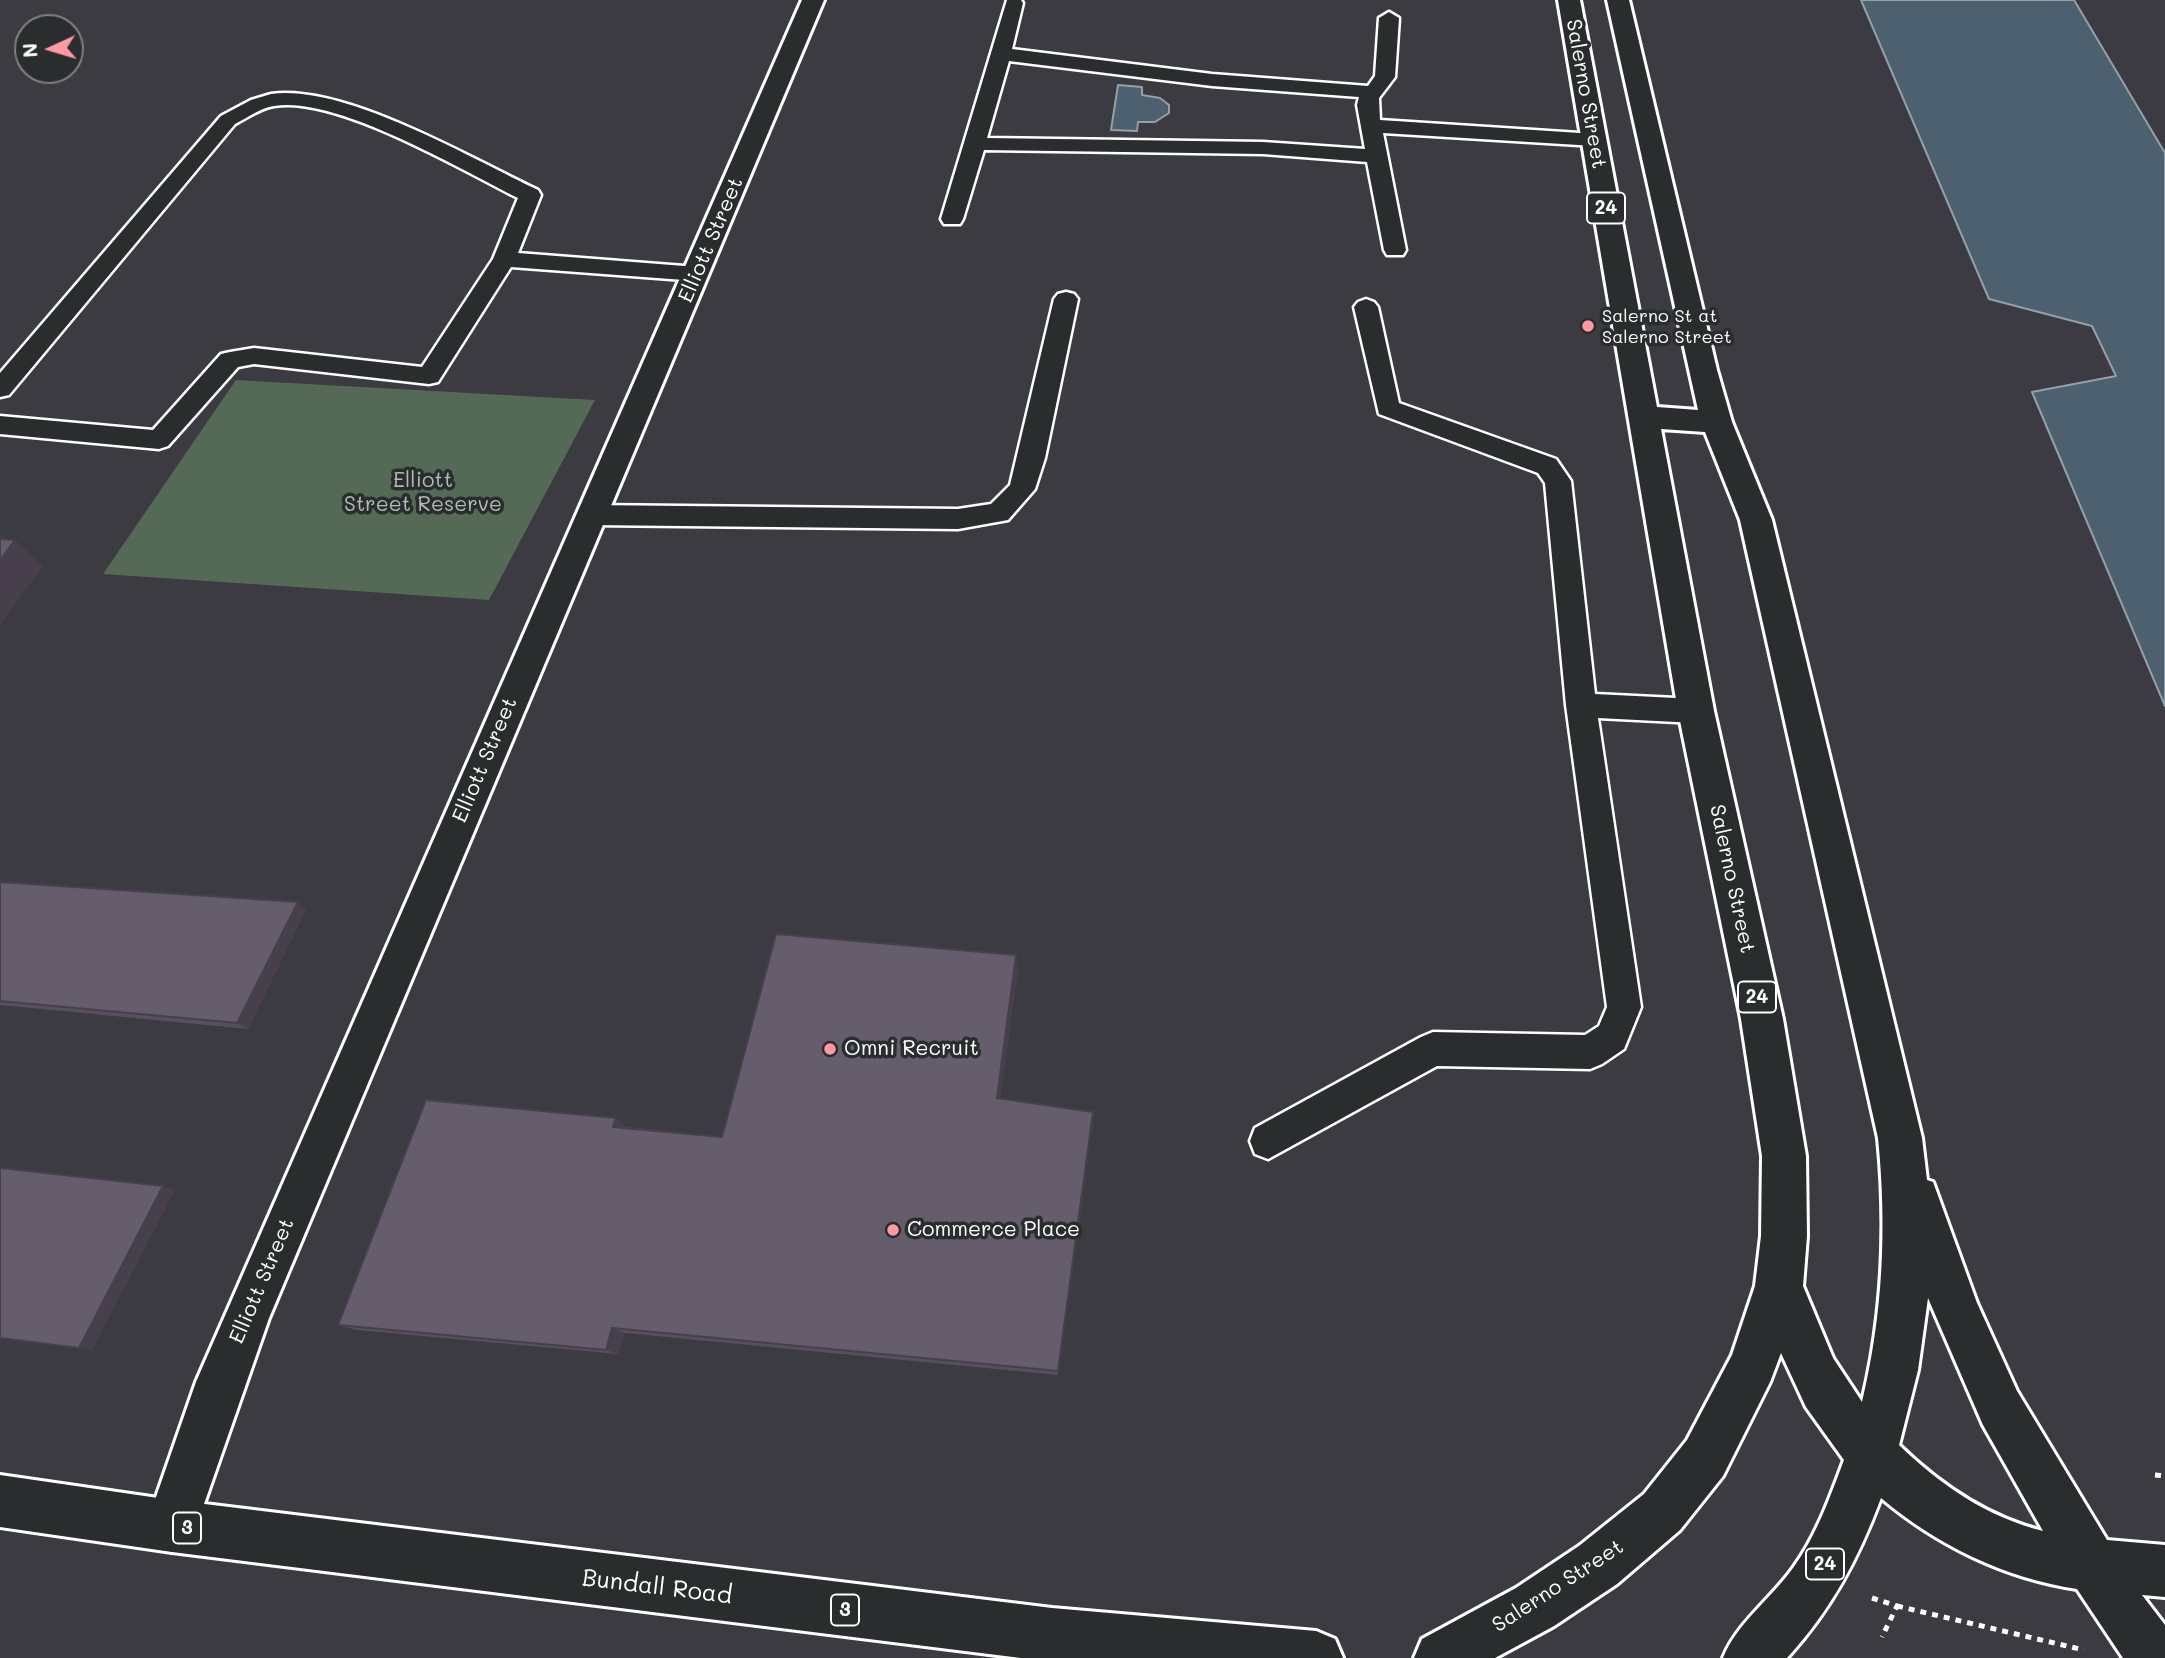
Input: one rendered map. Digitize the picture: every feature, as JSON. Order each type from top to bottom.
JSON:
[{"type":"main road","name":"Elliott Street","points":[[172,1526],[220,1382],[247,1314],[813,0]]},
{"type":"main road","name":"Salerno Street","points":[[1441,1658],[1545,1600],[1598,1565],[1662,1512],[1705,1458],[1730,1411],[1753,1365],[1779,1286],[1786,1189],[1779,1119],[1762,1019],[1696,711],[1569,0]]},
{"type":"main road","name":"24","points":[[1618,0],[1702,370],[1717,422],[1756,520],[1902,1153],[1907,1225],[1902,1329],[1873,1454],[1820,1575],[1750,1658]]},
{"type":"main road","points":[[1642,417],[1717,422]]},
{"type":"main road","points":[[1902,1153],[1956,1311],[1985,1376],[2022,1449],[2092,1565],[2131,1626],[2157,1658]]},
{"type":"main road","points":[[1779,1286],[1803,1346],[1831,1402],[1873,1454],[1911,1490],[1966,1527],[1997,1543],[2034,1555],[2092,1565],[2165,1571]]},
{"type":"main road","name":"Bundall Road","points":[[0,1502],[172,1526],[1052,1635],[1316,1658]]},
{"type":"lane","points":[[952,219],[1014,4]]},
{"type":"lane","points":[[1389,18],[1385,77],[1370,110],[1375,156],[1387,201],[1395,250]]},
{"type":"lane","points":[[1001,54],[1201,79],[1370,110],[1594,133]]},
{"type":"lane","points":[[0,389],[228,120],[277,99],[344,108],[530,195],[504,259],[429,376],[254,356],[230,360],[159,440],[0,425]]},
{"type":"lane","points":[[975,144],[1280,149],[1375,156]]},
{"type":"lane","points":[[504,259],[697,274]]},
{"type":"lane","points":[[591,515],[958,519],[999,513],[1022,489],[1029,468],[1066,299]]},
{"type":"lane","points":[[1268,1140],[1433,1049],[1590,1052],[1612,1037],[1624,1007],[1581,705],[1558,481],[1547,466],[1388,408],[1366,307]]},
{"type":"lane","points":[[1581,705],[1696,711]]},
{"type":"path","points":[[2155,1475],[2165,1476]]},
{"type":"path","points":[[1872,1598],[2092,1652]]},
{"type":"path","points":[[1882,1637],[1897,1606]]},
{"type":"green space","name":"Elliott Street Reserve","points":[[236,380],[595,400],[489,600],[103,574]]},
{"type":"water","points":[[1861,0],[2074,0],[2165,153],[2165,706],[2032,392],[2116,376],[2092,326],[1989,299]]},
{"type":"water","points":[[1118,85],[1142,87],[1142,95],[1160,98],[1169,105],[1169,113],[1155,122],[1138,122],[1137,131],[1111,130]]},
{"type":"building","points":[[0,539],[15,540],[0,560]]},
{"type":"building","points":[[0,882],[298,902],[237,1023],[0,1001]]},
{"type":"building","name":"Commerce Place","points":[[776,934],[1016,955],[997,1098],[1093,1112],[1058,1371],[612,1328],[606,1350],[338,1325],[426,1100],[616,1118],[613,1127],[722,1137]]},
{"type":"building","points":[[0,1168],[163,1186],[79,1348],[0,1338]]},
{"type":"place","name":"Salerno St at Salerno Street","points":[[1588,326]]},
{"type":"place","name":"Omni Recruit","points":[[830,1049]]},
{"type":"place","name":"Commerce Place","points":[[893,1230]]}]
